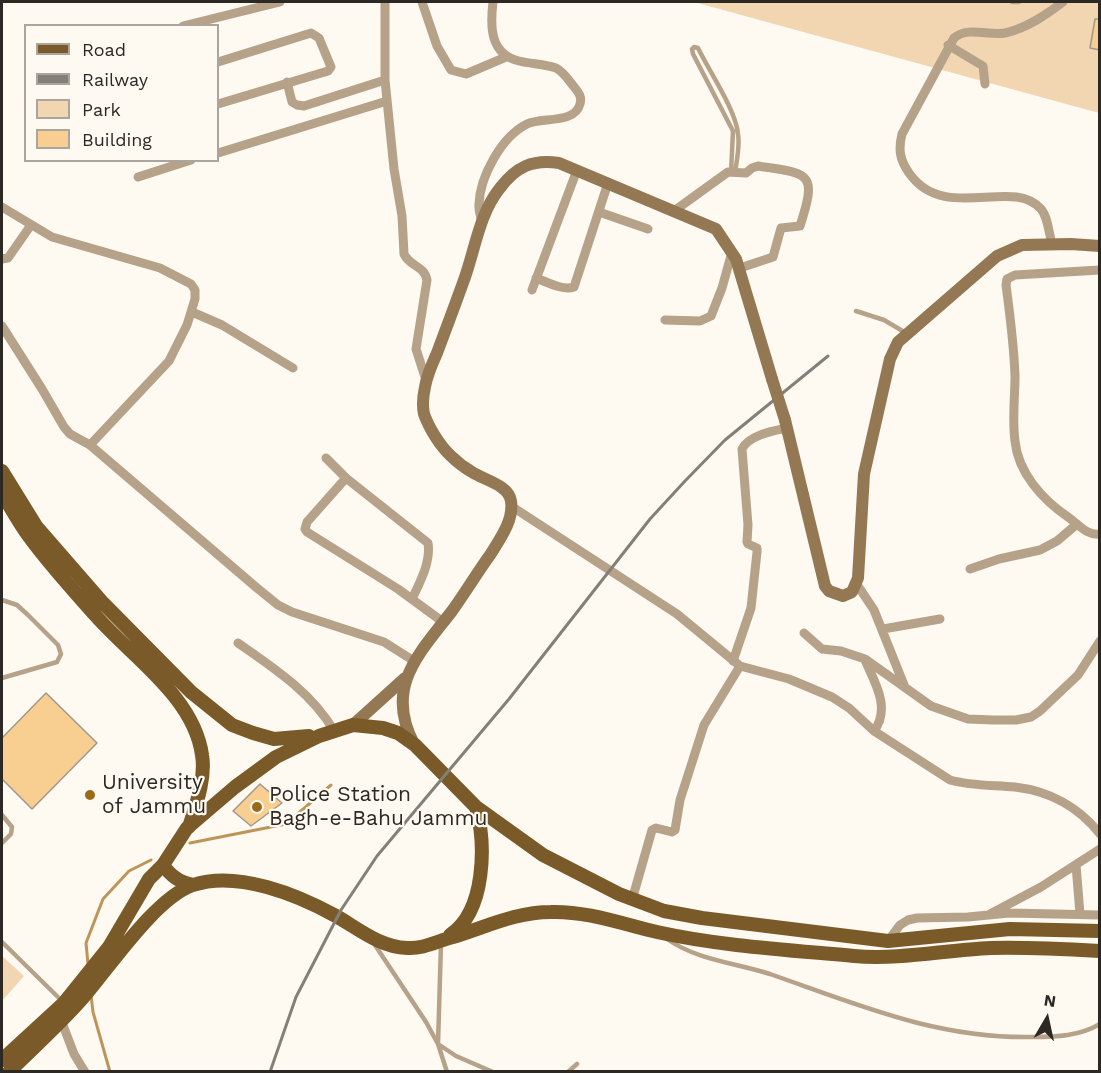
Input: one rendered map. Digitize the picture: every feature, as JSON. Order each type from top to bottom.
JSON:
[{"type":"main road","points":[[353,725],[405,678],[414,661],[497,544],[511,506],[508,493],[472,472],[450,455],[437,438],[422,405],[426,380],[467,273],[482,223],[498,190],[508,178],[522,168],[534,162],[559,163],[716,230],[740,268],[786,424],[825,586],[829,591],[843,596],[852,592],[856,583],[864,474],[890,359],[898,342],[997,256],[1022,245],[1100,246]]},
{"type":"main road","points":[[2,471],[36,526],[103,603],[191,692],[232,725],[253,734],[274,739],[319,736]]},
{"type":"main road","points":[[2,493],[31,538],[53,565],[98,618],[172,693],[188,715],[197,734],[203,757],[200,791],[189,827]]},
{"type":"main road","points":[[405,678],[403,707],[406,728],[414,744]]},
{"type":"main road","points":[[114,951],[149,879],[189,827],[235,787],[276,757],[319,736],[353,725],[383,728],[398,733],[414,744],[476,807],[543,855],[632,900],[664,911],[702,918],[888,941],[1010,929],[1100,931]]},
{"type":"main road","points":[[441,941],[464,923],[476,895],[482,851],[482,827],[476,807]]},
{"type":"main road","points":[[162,865],[168,873],[181,882],[193,885]]},
{"type":"main road","points":[[2,1060],[71,1000],[114,951],[158,908],[179,891],[193,885],[217,880],[230,880],[265,887],[315,906],[382,943],[405,948],[421,947],[507,918],[536,912],[589,915],[658,932],[738,944],[876,958],[992,948],[1100,951]]},
{"type":"main road","points":[[9,1071],[61,1020],[71,1000]]},
{"type":"street","points":[[191,24],[280,2]]},
{"type":"street","points":[[385,2],[385,80],[394,169],[402,216],[404,254],[407,260],[427,275],[416,349],[426,380]]},
{"type":"street","points":[[422,2],[437,46],[451,70],[465,74],[506,57]]},
{"type":"street","points":[[482,223],[478,206],[484,178],[497,152],[526,124],[569,116],[580,107],[581,101],[580,94],[562,72],[555,68],[506,57],[492,36],[493,2]]},
{"type":"street","points":[[1052,244],[1044,215],[1036,205],[1016,197],[967,198],[939,195],[921,187],[903,164],[899,154],[902,134],[948,45],[954,38],[964,32],[999,34],[1027,26],[1063,2]]},
{"type":"street","points":[[219,62],[304,35],[315,34],[330,64],[330,69],[219,104]]},
{"type":"street","points":[[948,45],[983,66],[985,84]]},
{"type":"street","points":[[287,82],[292,102],[304,106],[385,80]]},
{"type":"street","points":[[219,153],[387,101]]},
{"type":"street","points":[[138,177],[185,162]]},
{"type":"street","points":[[674,211],[733,172],[746,173],[758,166],[799,172],[806,177],[810,187],[800,226],[781,228],[773,257],[740,268]]},
{"type":"street","points":[[532,290],[577,170]]},
{"type":"street","points":[[536,278],[564,288],[574,287],[608,183]]},
{"type":"street","points":[[2,207],[59,240],[145,262],[174,274],[194,287],[196,295],[192,312],[181,340],[169,361],[90,445]]},
{"type":"street","points":[[599,212],[648,229]]},
{"type":"street","points":[[2,259],[8,258],[31,225]]},
{"type":"street","points":[[665,320],[700,321],[711,316],[732,252]]},
{"type":"street","points":[[1100,270],[1015,275],[1007,279],[1006,285],[1015,375],[1017,452],[1025,472],[1052,506],[1093,534],[1100,534]]},
{"type":"street","points":[[192,312],[222,325],[293,368]]},
{"type":"street","points":[[2,326],[70,434],[90,445],[278,605],[292,612],[384,642],[414,661]]},
{"type":"street","points":[[632,900],[652,830],[656,828],[672,832],[675,830],[680,800],[704,725],[736,664],[751,608],[757,552],[756,548],[747,542],[748,525],[742,449],[747,442],[786,424]]},
{"type":"street","points":[[326,458],[346,478],[428,543],[426,565],[412,599]]},
{"type":"street","points":[[346,478],[307,522],[305,529],[443,622]]},
{"type":"street","points":[[511,506],[677,614],[736,664],[789,679],[832,697],[849,708],[874,731],[950,780],[960,783],[1017,787],[1041,792],[1054,797],[1088,820],[1100,834]]},
{"type":"street","points":[[970,569],[999,559],[1040,550],[1057,541],[1077,524]]},
{"type":"street","points":[[856,583],[870,601],[904,685]]},
{"type":"street","points":[[883,629],[940,619]]},
{"type":"street","points":[[804,633],[822,650],[841,651],[865,659],[931,706],[957,717],[993,720],[1023,719],[1040,711],[1078,675],[1100,641]]},
{"type":"street","points":[[238,643],[273,667],[316,704],[334,731]]},
{"type":"street","points":[[865,659],[882,704],[881,720],[874,731]]},
{"type":"street","points":[[987,915],[1100,849]]},
{"type":"street","points":[[1076,865],[1080,914]]},
{"type":"street","points":[[888,941],[900,925],[908,920],[1009,913],[1100,915]]},
{"type":"street","points":[[61,1020],[74,1054],[85,1071]]},
{"type":"lane","points":[[1012,2],[1019,2]]},
{"type":"lane","points":[[694,47],[698,48],[735,119],[738,138],[733,172],[733,131],[693,54],[694,47]]},
{"type":"lane","points":[[856,311],[884,320],[906,333]]},
{"type":"lane","points":[[2,600],[17,605],[58,645],[61,654],[59,660],[45,666],[2,678]]},
{"type":"lane","points":[[2,815],[11,824],[12,831],[2,843]]},
{"type":"lane","points":[[658,932],[674,944],[695,953],[768,974],[880,1014],[945,1030],[1003,1038],[1043,1037],[1085,1031],[1100,1024]]},
{"type":"lane","points":[[369,936],[426,1022],[438,1044],[447,1071]]},
{"type":"lane","points":[[438,1044],[441,941]]},
{"type":"lane","points":[[2,942],[71,1000]]},
{"type":"lane","points":[[438,1044],[456,1056],[493,1071]]},
{"type":"lane","points":[[568,1071],[577,1064]]},
{"type":"green space","points":[[694,2],[1099,2],[1099,113]]},
{"type":"green space","points":[[2,956],[24,976],[2,1001]]},
{"type":"building","points":[[1095,19],[1100,19],[1100,50],[1090,48]]},
{"type":"building","points":[[46,693],[97,743],[32,809],[2,779],[2,738]]},
{"type":"building","name":"Police Station Bagh-e-Bahu Jammu","points":[[260,784],[282,803],[251,826],[233,811]]},
{"type":"waterway","points":[[190,843],[286,824],[331,785]]},
{"type":"waterway","points":[[88,964],[86,943],[103,899],[129,871],[151,860]]},
{"type":"waterway","points":[[91,995],[93,1012],[110,1072]]},
{"type":"railway","points":[[270,1072],[296,997],[341,910],[377,856],[509,699],[650,519],[725,440],[828,356]]},
{"type":"place","name":"University of Jammu","points":[[90,795]]},
{"type":"place","name":"Police Station Bagh-e-Bahu Jammu","points":[[257,807]]}]
